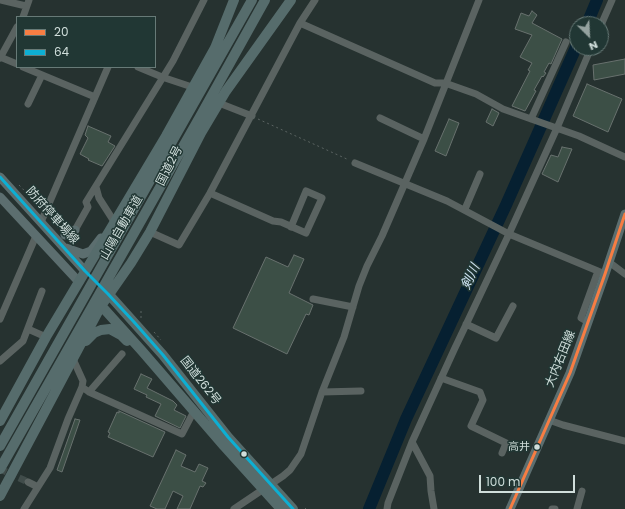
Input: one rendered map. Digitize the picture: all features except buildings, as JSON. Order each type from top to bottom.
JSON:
[{"type":"highway","name":"国道2号","points":[[0,421],[46,336],[166,136],[215,48],[234,0]]},
{"type":"highway","name":"山陽自動車道","points":[[0,446],[252,0]]},
{"type":"highway","name":"山陽自動車道","points":[[0,469],[265,0]]},
{"type":"highway","name":"国道2号","points":[[0,496],[108,294],[131,263],[150,232],[201,133],[226,91],[290,0]]},
{"type":"highway","name":"国道262号","points":[[85,271],[121,307],[163,355],[267,487],[281,509]]},
{"type":"highway","name":"国道262号","points":[[79,282],[142,350],[194,411],[267,487],[292,509]]},
{"type":"highway","points":[[23,379],[55,339],[79,317],[101,307],[121,307]]},
{"type":"highway","points":[[75,356],[89,337],[102,330],[110,330],[121,335],[133,346],[142,350]]},
{"type":"main road","name":"防府停車場線","points":[[0,177],[41,222],[62,241],[85,271]]},
{"type":"main road","name":"防府停車場線","points":[[0,196],[79,282]]},
{"type":"main road","name":"大内右田線","points":[[510,509],[570,373],[588,322],[602,272],[609,262],[623,230],[625,214]]},
{"type":"main road","points":[[75,230],[62,241],[83,254],[91,251],[102,236],[112,227]]},
{"type":"street","points":[[1,0],[27,3],[24,16]]},
{"type":"street","points":[[75,230],[88,207],[86,202],[173,61],[204,0]]},
{"type":"street","points":[[150,232],[179,245],[210,193],[252,116],[300,23],[315,0]]},
{"type":"street","points":[[234,509],[290,470],[301,454],[322,392],[344,337],[359,286],[424,139],[479,0]]},
{"type":"street","points":[[605,16],[612,0]]},
{"type":"street","points":[[300,23],[435,83],[445,83],[476,94],[503,109],[556,128],[625,157]]},
{"type":"street","points":[[16,29],[0,58],[16,64]]},
{"type":"street","points":[[533,119],[566,42]]},
{"type":"street","points":[[387,509],[412,442],[509,234],[588,56]]},
{"type":"street","points":[[26,68],[95,97]]},
{"type":"street","points":[[41,222],[108,68]]},
{"type":"street","points":[[140,68],[189,86]]},
{"type":"street","points":[[28,104],[42,75]]},
{"type":"street","points":[[224,104],[252,116]]},
{"type":"street","points":[[380,118],[424,139]]},
{"type":"street","points":[[355,163],[447,200],[509,234],[602,272]]},
{"type":"street","points":[[465,209],[480,174]]},
{"type":"street","points":[[96,187],[99,198],[112,227]]},
{"type":"street","points":[[210,193],[273,221],[291,226],[306,233],[322,198],[306,191],[291,226]]},
{"type":"street","points":[[0,319],[36,236]]},
{"type":"street","points":[[609,262],[625,274]]},
{"type":"street","points":[[0,361],[23,341],[42,291]]},
{"type":"street","points":[[313,299],[353,308]]},
{"type":"street","points":[[466,324],[496,338],[513,306]]},
{"type":"street","points":[[28,329],[46,336]]},
{"type":"street","points":[[89,392],[122,354]]},
{"type":"street","points":[[24,509],[50,468],[68,419],[82,387],[83,381],[75,356]]},
{"type":"street","points":[[441,378],[480,392],[483,400],[471,426],[506,443],[502,453]]},
{"type":"street","points":[[82,387],[89,392],[182,434],[194,411]]},
{"type":"street","points":[[322,392],[361,391]]},
{"type":"street","points":[[549,420],[563,426],[625,441]]},
{"type":"street","points":[[412,442],[430,476],[434,509]]},
{"type":"street","points":[[28,482],[38,487]]},
{"type":"street","points":[[576,509],[582,491]]},
{"type":"path","points":[[252,116],[355,163]]},
{"type":"path","points":[[15,181],[45,212],[62,241]]},
{"type":"waterway","name":"剣川","points":[[590,16],[597,0]]},
{"type":"waterway","name":"剣川","points":[[369,509],[406,419],[506,205],[572,56]]},
{"type":"tunnel","points":[[0,469],[28,482]]},
{"type":"transit line","name":"64","points":[[0,177],[85,271],[134,322],[163,355],[228,437],[293,509]]},
{"type":"transit line","name":"20","points":[[510,509],[570,373],[625,214]]},
{"type":"place","name":"高井","points":[[537,447]]}]
